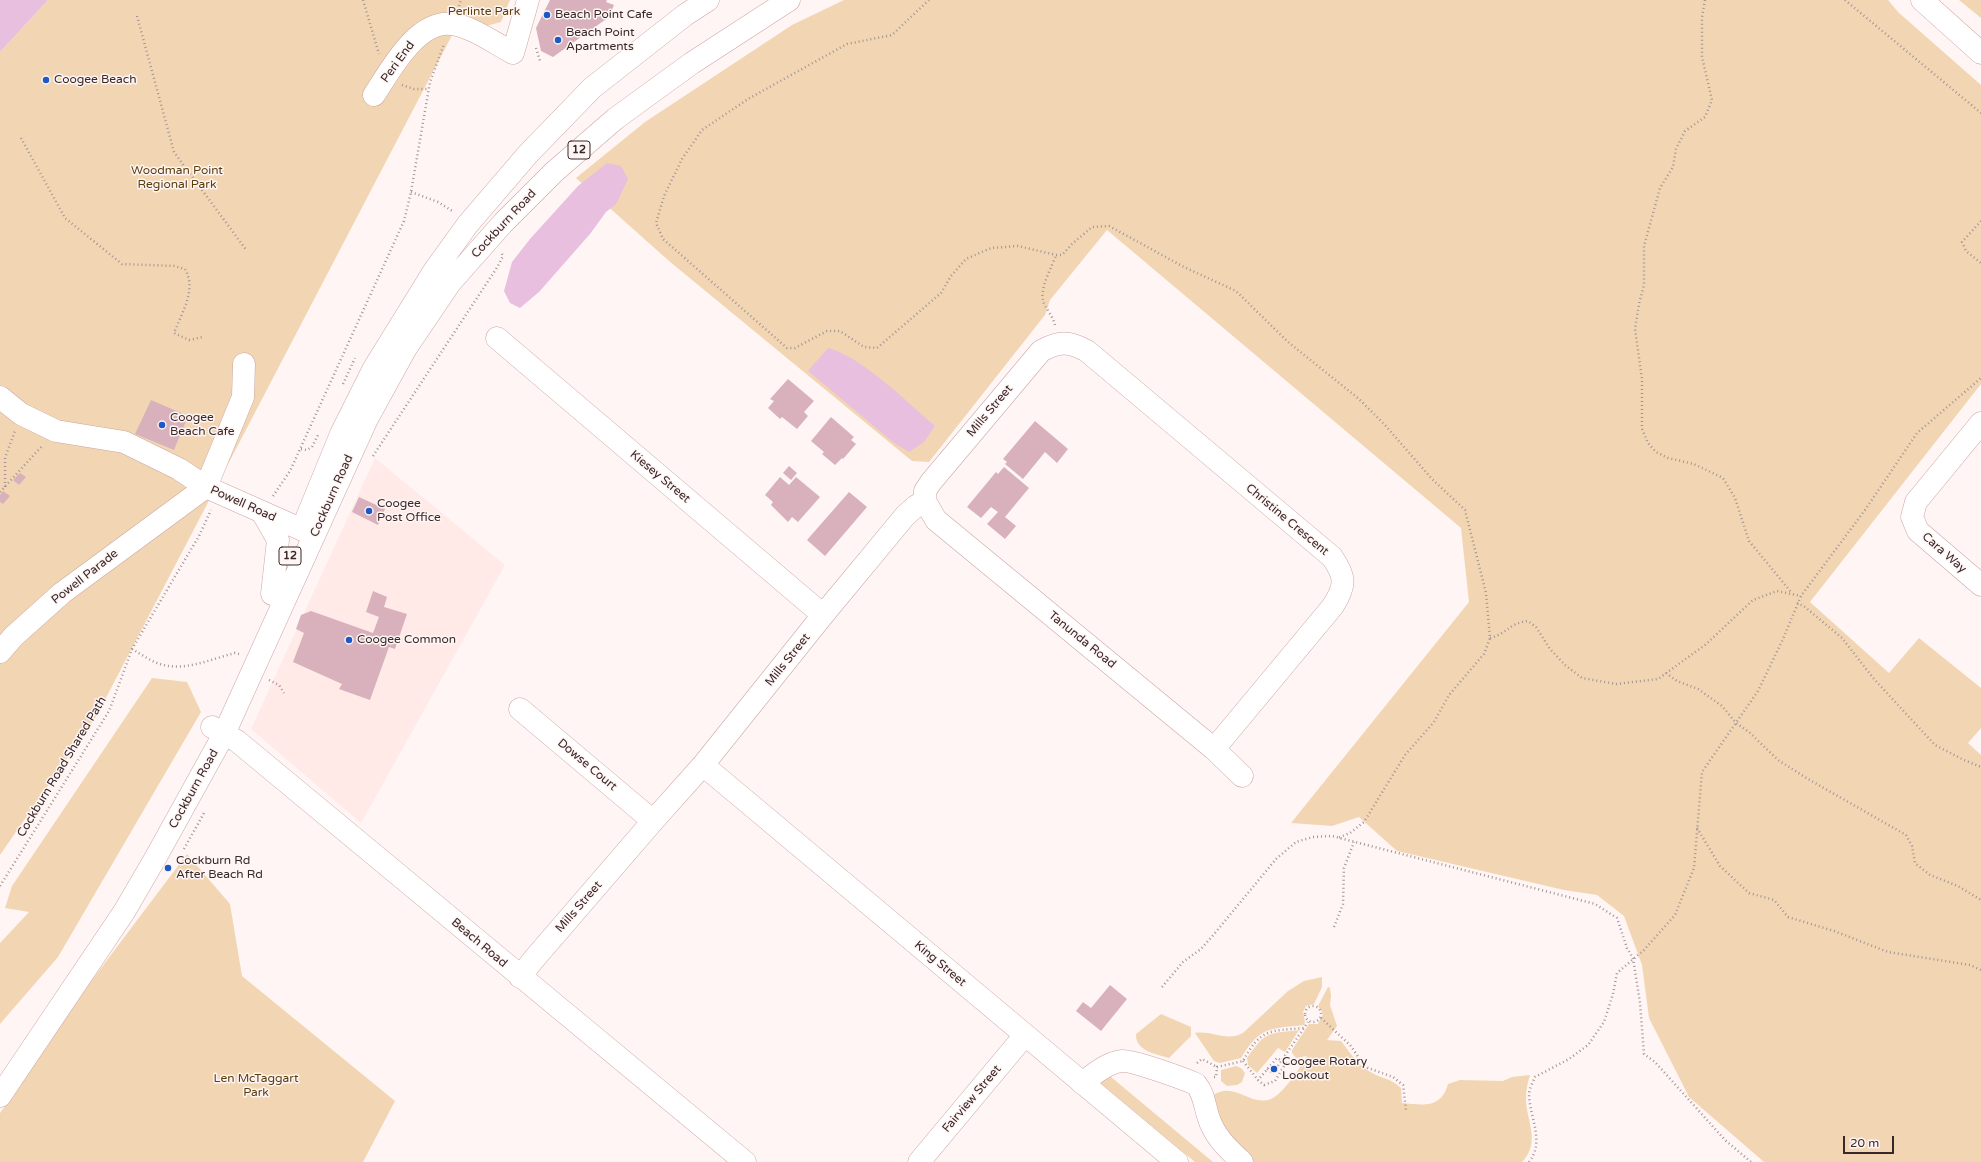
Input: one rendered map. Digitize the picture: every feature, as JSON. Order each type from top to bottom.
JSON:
[{"type":"street","points":[[451,24],[472,31],[513,53],[528,0]]},
{"type":"street","name":"Cockburn Road","points":[[0,1079],[72,974],[127,888],[218,730],[272,594],[308,533],[341,434],[374,368],[434,271],[468,224],[528,154],[592,88],[685,15],[708,0]]},
{"type":"street","name":"Cockburn Road","points":[[0,1096],[124,912],[218,730],[308,533],[367,419],[406,348],[450,283],[478,251],[554,172],[615,119],[692,63],[789,0]]},
{"type":"street","points":[[1922,0],[1981,53]]},
{"type":"street","name":"Peri End","points":[[374,95],[401,55],[418,34],[440,26],[451,24]]},
{"type":"street","name":"Kiesey Street","points":[[497,338],[823,615]]},
{"type":"street","name":"Mills Street","points":[[520,978],[534,959],[703,765],[823,615],[905,516],[916,506],[925,501],[926,491],[931,482],[1041,350],[1055,344]]},
{"type":"street","name":"Christine Crescent","points":[[1055,344],[1075,344],[1087,351],[1332,557],[1340,568],[1344,582],[1340,594],[1333,606],[1214,749]]},
{"type":"street","points":[[0,397],[21,414],[56,431],[124,442],[179,469],[206,487],[243,398],[244,364]]},
{"type":"street","name":"Cara Way","points":[[1981,423],[1916,502],[1912,517],[1918,531],[1981,585]]},
{"type":"street","name":"Powell Road","points":[[176,509],[206,487],[308,533]]},
{"type":"street","name":"Tanunda Road","points":[[925,501],[936,520],[1214,749],[1242,776]]},
{"type":"street","name":"Powell Parade","points":[[0,652],[14,636],[62,593],[176,509]]},
{"type":"street","points":[[262,512],[278,540],[272,594]]},
{"type":"street","name":"Dowse Court","points":[[520,709],[653,821]]},
{"type":"street","name":"Beach Road","points":[[218,730],[237,741],[520,978],[745,1162]]},
{"type":"street","name":"King Street","points":[[703,765],[1177,1162]]},
{"type":"street","name":"Fairview Street","points":[[919,1162],[1025,1035]]},
{"type":"street","points":[[1083,1084],[1093,1074],[1122,1061],[1138,1064],[1196,1084],[1202,1092],[1208,1117],[1220,1142],[1242,1162]]},
{"type":"path","points":[[363,0],[380,58]]},
{"type":"path","points":[[929,0],[892,35],[846,44],[748,99],[702,130],[682,159],[664,196],[656,223],[663,239],[787,348],[795,348],[827,331],[840,331],[864,347],[877,348],[941,293],[951,276],[966,259],[991,248],[1018,246],[1056,255],[1062,255],[1072,244],[1092,227],[1109,226],[1184,267],[1236,291],[1288,342],[1359,399],[1384,424],[1432,479],[1465,510],[1486,593],[1490,638],[1484,654],[1449,695],[1434,722],[1405,755],[1364,822],[1350,833],[1338,838]]},
{"type":"path","points":[[1705,0],[1702,17],[1702,57],[1712,100],[1705,117],[1685,131],[1676,148],[1672,167],[1660,188],[1644,246],[1644,285],[1635,329],[1642,379],[1642,429],[1648,443],[1656,452],[1668,458],[1694,464],[1723,478],[1735,498],[1749,541],[1790,592]]},
{"type":"path","points":[[1845,0],[1981,113]]},
{"type":"path","points":[[137,16],[174,152],[247,251]]},
{"type":"path","points":[[262,512],[290,471],[301,449],[404,221],[411,192],[429,89],[451,24]]},
{"type":"path","points":[[400,84],[414,89],[429,89]]},
{"type":"path","points":[[20,138],[65,218],[122,264],[174,266],[186,269],[191,279],[189,295],[174,333],[189,340],[203,337]]},
{"type":"path","points":[[411,192],[438,202],[457,215]]},
{"type":"path","points":[[1981,221],[1962,242],[1966,251],[1981,263]]},
{"type":"path","points":[[370,462],[498,266],[503,256],[498,247]]},
{"type":"path","points":[[1055,344],[1054,320],[1043,300],[1046,277],[1056,255]]},
{"type":"path","points":[[342,385],[355,358]]},
{"type":"path","points":[[1529,1162],[1534,1156],[1537,1144],[1529,1094],[1535,1077],[1569,1059],[1588,1045],[1604,1022],[1613,994],[1617,973],[1644,950],[1675,915],[1694,868],[1702,772],[1758,691],[1783,639],[1801,596],[1865,510],[1917,433],[1981,378]]},
{"type":"path","points":[[5,487],[5,458],[21,414]]},
{"type":"path","points":[[0,492],[56,431]]},
{"type":"path","points":[[301,449],[307,450],[312,447],[319,433]]},
{"type":"path","name":"Cockburn Road Shared Path","points":[[0,886],[109,711],[132,649],[199,536],[212,508]]},
{"type":"path","points":[[1490,638],[1500,636],[1509,626],[1518,622],[1528,621],[1536,627],[1550,649],[1564,665],[1582,678],[1616,684],[1658,679],[1705,645],[1753,600],[1777,591],[1790,592],[1801,596]]},
{"type":"path","points":[[1797,603],[1805,607],[1842,638],[1874,679],[1935,745],[1981,767]]},
{"type":"path","points":[[132,649],[158,663],[172,667],[185,666],[235,653]]},
{"type":"path","points":[[1666,673],[1676,681],[1698,689],[1722,706],[1736,723],[1749,732],[1778,760],[1808,779],[1906,835],[1912,846],[1915,863],[1930,875],[1958,886],[1981,900]]},
{"type":"path","points":[[267,679],[279,685],[284,693]]},
{"type":"path","points":[[1697,828],[1720,866],[1749,893],[1774,900],[1788,917],[1834,931],[1888,952],[1970,965],[1981,970]]},
{"type":"path","points":[[1162,987],[1183,962],[1202,949],[1276,859],[1296,842],[1313,837],[1332,836],[1595,904],[1617,918],[1627,948],[1633,958],[1640,1003],[1644,1054],[1655,1062],[1725,1140],[1751,1162]]},
{"type":"path","points":[[1334,927],[1343,904],[1344,868],[1354,842]]},
{"type":"path","points":[[1308,1022],[1304,1014],[1305,1011],[1309,1006],[1318,1008],[1321,1018],[1350,1046],[1368,1068],[1393,1077],[1403,1086],[1406,1110]]},
{"type":"path","points":[[1308,1022],[1316,1022],[1321,1018]]},
{"type":"path","points":[[1267,1070],[1273,1073],[1308,1022]]},
{"type":"path","points":[[1216,1072],[1217,1067],[1243,1061],[1251,1046],[1262,1035],[1272,1031],[1304,1028]]},
{"type":"path","points":[[1243,1061],[1258,1080],[1264,1084],[1275,1081],[1286,1063],[1277,1058],[1258,1080]]},
{"type":"shaded area","points":[[0,0],[48,0],[0,52]]},
{"type":"shaded area","points":[[607,163],[621,166],[628,179],[616,204],[606,212],[590,234],[539,292],[520,308],[510,303],[504,291],[512,262],[530,239],[578,186]]},
{"type":"shaded area","points":[[828,348],[855,360],[869,370],[884,381],[935,426],[924,442],[909,452],[894,443],[808,371]]},
{"type":"shaded area","name":"Coogee Common","points":[[375,458],[505,565],[361,823],[251,729]]},
{"type":"green space","name":"Woodman Point Regional Park","points":[[48,0],[510,0],[501,22],[486,26],[461,18],[97,715],[0,855],[0,52]]},
{"type":"green space","points":[[844,0],[1888,0],[1898,12],[1981,85],[1981,384],[1810,602],[1889,673],[1919,638],[1981,688],[1981,728],[1968,743],[1981,755],[1981,1162],[1764,1162],[1689,1097],[1649,1018],[1642,965],[1624,916],[1597,895],[1564,890],[1397,851],[1359,817],[1332,826],[1291,823],[1469,602],[1461,528],[1107,230],[1050,300],[1045,315],[929,462],[912,461],[669,261],[576,178],[645,122],[792,25]]},
{"type":"green space","points":[[1959,0],[1981,0],[1981,18]]},
{"type":"green space","points":[[152,678],[187,682],[201,712],[58,957],[0,1024],[0,943],[29,912],[5,908],[12,886]]},
{"type":"green space","name":"Len McTaggart Park","points":[[187,854],[230,904],[242,976],[395,1101],[363,1162],[0,1162],[0,1113],[89,984]]},
{"type":"green space","points":[[1322,977],[1322,987],[1314,1004],[1306,1006],[1303,1012],[1305,1022],[1304,1025],[1282,1027],[1267,1031],[1254,1040],[1241,1058],[1220,1063],[1214,1061],[1195,1033],[1231,1036],[1243,1033],[1288,991],[1304,981]]},
{"type":"green space","points":[[1328,987],[1330,988],[1331,996],[1330,1005],[1337,1026],[1327,1040],[1341,1041],[1364,1068],[1391,1081],[1401,1088],[1402,1103],[1430,1104],[1436,1102],[1445,1092],[1448,1084],[1460,1080],[1503,1081],[1512,1077],[1530,1075],[1527,1088],[1526,1105],[1532,1138],[1528,1154],[1522,1162],[1251,1162],[1223,1135],[1212,1096],[1220,1092],[1227,1091],[1263,1101],[1271,1099],[1281,1092],[1296,1074],[1307,1056],[1296,1058],[1292,1053],[1292,1050],[1309,1024],[1318,1024],[1323,1014],[1318,1006]]},
{"type":"green space","points":[[1161,1014],[1191,1027],[1191,1036],[1169,1058],[1147,1051],[1139,1044],[1137,1040],[1136,1034]]},
{"type":"green space","points":[[1299,1030],[1285,1052],[1278,1048],[1257,1073],[1248,1065],[1247,1058],[1263,1038],[1273,1033]]},
{"type":"green space","points":[[1236,1066],[1241,1068],[1245,1073],[1242,1082],[1237,1085],[1227,1086],[1221,1081],[1221,1070]]},
{"type":"green space","points":[[1105,1072],[1213,1162],[1195,1162],[1098,1081]]},
{"type":"building","name":"Beach Point Apartments","points":[[550,0],[607,0],[606,2],[614,5],[609,17],[553,57],[541,51],[536,28]]},
{"type":"building","points":[[788,379],[814,401],[804,412],[808,416],[797,429],[782,417],[780,419],[768,408],[774,401],[770,399]]},
{"type":"building","name":"Coogee Beach Cafe","points":[[151,400],[188,416],[174,450],[135,434]]},
{"type":"building","points":[[831,417],[854,437],[851,440],[856,444],[843,459],[842,458],[835,465],[822,454],[824,452],[811,441]]},
{"type":"building","points":[[1035,421],[1068,449],[1057,463],[1045,452],[1023,479],[1005,464],[1007,462],[1003,459]]},
{"type":"building","points":[[789,466],[797,473],[791,480],[783,473]]},
{"type":"building","points":[[1004,467],[1029,488],[1005,517],[1016,526],[1005,539],[987,524],[998,512],[991,507],[981,518],[967,507],[996,472],[998,474]]},
{"type":"building","points":[[20,473],[26,477],[19,485],[13,480]]},
{"type":"building","points":[[780,477],[789,485],[796,477],[820,497],[798,522],[792,517],[788,522],[771,505],[773,502],[765,495]]},
{"type":"building","points":[[3,491],[10,496],[3,504],[0,502],[0,495]]},
{"type":"building","points":[[849,492],[867,507],[825,556],[807,540]]},
{"type":"building","name":"Coogee Post Office","points":[[359,497],[385,509],[378,525],[352,512]]},
{"type":"building","name":"Coogee Common","points":[[373,591],[387,597],[384,607],[407,614],[395,649],[389,647],[370,700],[339,689],[342,684],[293,662],[304,633],[296,629],[301,615],[311,611],[373,633],[379,617],[366,612]]},
{"type":"building","points":[[1110,985],[1127,999],[1101,1031],[1076,1011],[1083,1002],[1091,1008]]},
{"type":"place","name":"Beach Point Cafe","points":[[547,15]]},
{"type":"place","name":"Beach Point Apartments","points":[[558,40]]},
{"type":"place","name":"Coogee Beach","points":[[46,80]]},
{"type":"place","name":"Coogee Beach Cafe","points":[[162,425]]},
{"type":"place","name":"Coogee Post Office","points":[[369,511]]},
{"type":"place","name":"Coogee Common","points":[[349,640]]},
{"type":"place","name":"Cockburn Rd After Beach Rd","points":[[168,868]]},
{"type":"place","name":"Coogee Rotary Lookout","points":[[1274,1069]]},
{"type":"park label","name":"Perlinte Park","points":[[484,12]]}]
